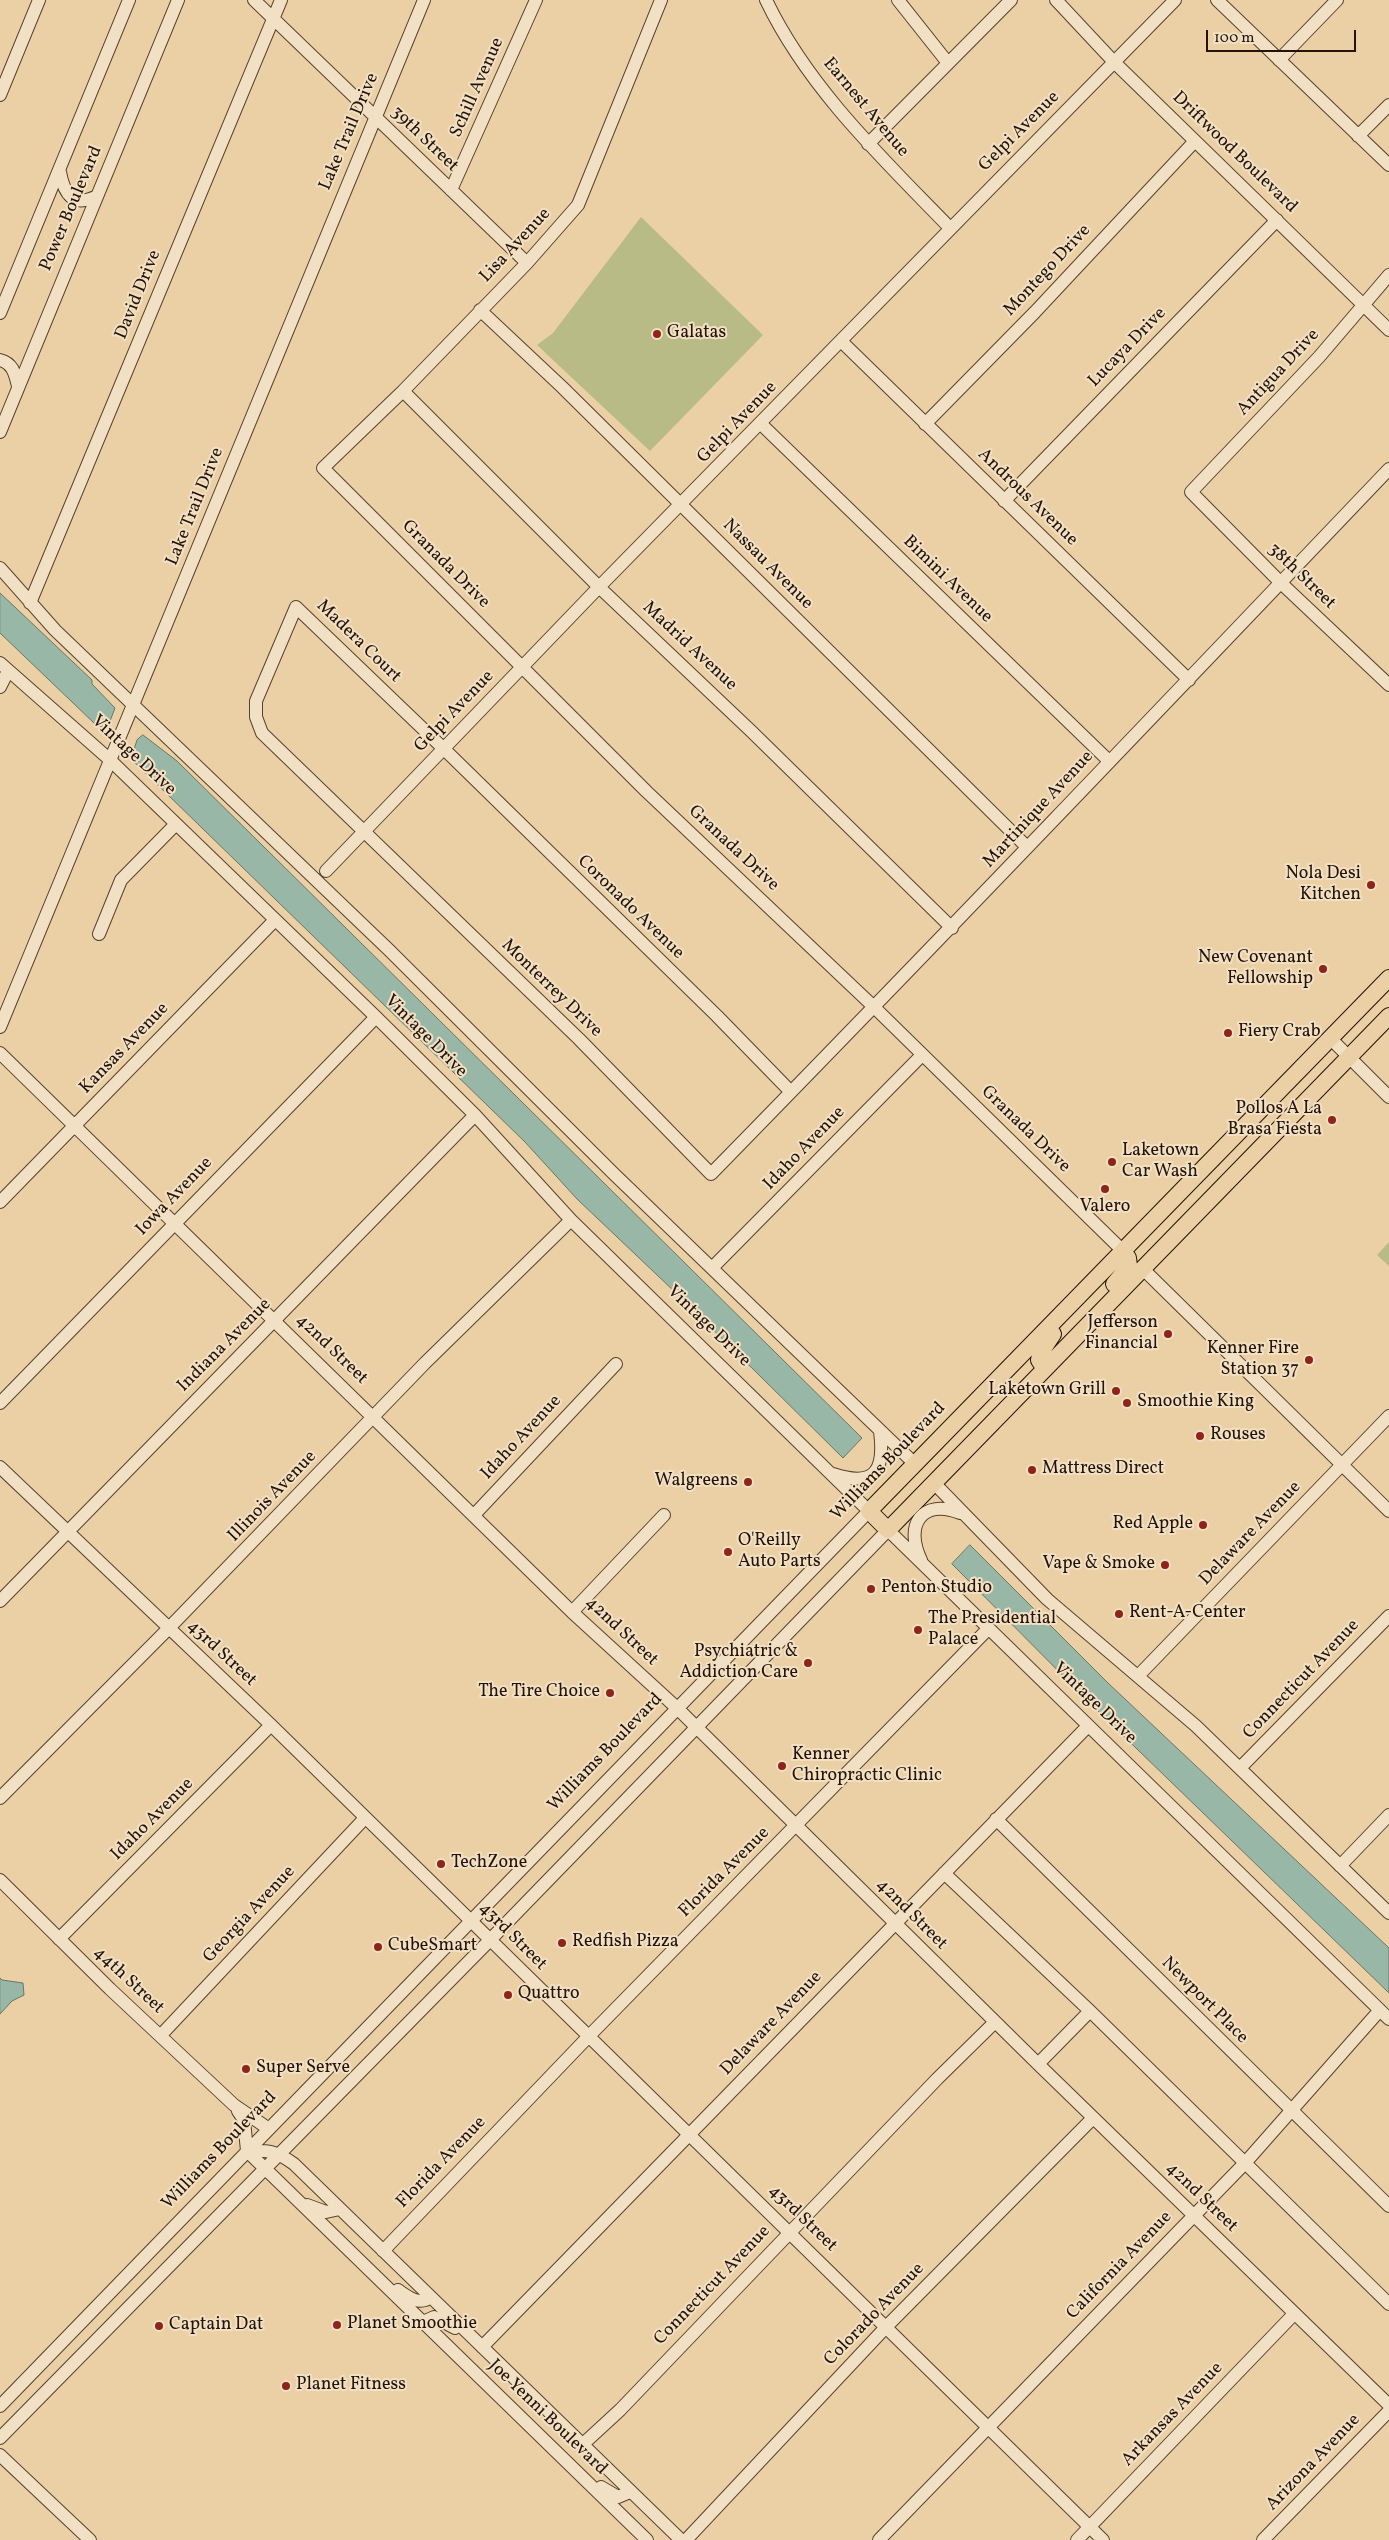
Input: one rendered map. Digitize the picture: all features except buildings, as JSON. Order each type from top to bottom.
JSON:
[{"type":"main road","name":"Williams Boulevard","points":[[869,1511],[1389,978]]},
{"type":"main road","points":[[888,1530],[1389,1016]]},
{"type":"main road","points":[[1143,1269],[1136,1259],[1137,1251],[1163,1222],[1166,1207]]},
{"type":"main road","points":[[1102,1311],[1102,1298],[1128,1266],[1128,1258],[1124,1251]]},
{"type":"main road","points":[[1045,1370],[1039,1360],[1041,1352],[1080,1295]]},
{"type":"main road","name":"Vintage Drive","points":[[916,1464],[934,1483]]},
{"type":"main road","name":"Vintage Drive","points":[[869,1511],[888,1530]]},
{"type":"street","points":[[0,95],[39,0]]},
{"type":"street","name":"Power Boulevard","points":[[0,313],[60,172],[129,0]]},
{"type":"street","name":"Power Boulevard","points":[[0,432],[178,0]]},
{"type":"street","name":"39th Street","points":[[254,0],[527,263]]},
{"type":"street","name":"David Drive","points":[[30,604],[281,0]]},
{"type":"street","name":"Lake Trail Drive","points":[[0,1026],[424,0]]},
{"type":"street","name":"Schill Avenue","points":[[451,190],[536,0]]},
{"type":"street","name":"Lisa Avenue","points":[[323,468],[403,391],[527,263],[578,205],[661,0]]},
{"type":"street","name":"Earnest Avenue","points":[[766,0],[775,19],[817,80],[868,144],[950,228]]},
{"type":"street","points":[[898,0],[948,63]]},
{"type":"street","points":[[868,144],[1011,0]]},
{"type":"street","name":"Driftwood Boulevard","points":[[1056,0],[1114,62],[1365,304],[1389,330]]},
{"type":"street","name":"Gelpi Avenue","points":[[326,871],[950,228],[1176,0]]},
{"type":"street","points":[[1217,0],[1389,166]]},
{"type":"street","points":[[1279,60],[1337,0]]},
{"type":"street","points":[[1358,136],[1389,105]]},
{"type":"street","name":"Montego Drive","points":[[925,424],[1035,312],[1195,141]]},
{"type":"street","points":[[60,172],[62,186],[75,200],[81,202],[97,196]]},
{"type":"street","name":"Lucaya Drive","points":[[1004,501],[1277,220]]},
{"type":"street","name":"Antigua Drive","points":[[1191,492],[1319,356],[1389,275]]},
{"type":"street","name":"Nassau Avenue","points":[[480,310],[1027,847]]},
{"type":"street","name":"Androus Avenue","points":[[840,341],[1189,680]]},
{"type":"street","points":[[0,360],[6,362],[14,371],[18,386]]},
{"type":"street","name":"Madrid Avenue","points":[[403,391],[600,588],[751,730],[952,928]]},
{"type":"street","name":"Bimini Avenue","points":[[761,424],[1109,761]]},
{"type":"street","name":"Granada Drive","points":[[323,468],[646,791],[874,1007],[1124,1251]]},
{"type":"street","name":"Martinique Avenue","points":[[711,1174],[952,928],[1389,468]]},
{"type":"street","name":"38th Street","points":[[1191,492],[1281,582],[1389,685]]},
{"type":"street","name":"Vintage Drive","points":[[0,568],[30,604],[916,1464]]},
{"type":"street","name":"Madera Court","points":[[363,832],[262,732],[256,717],[256,701],[296,607],[444,749]]},
{"type":"street","points":[[0,687],[4,667]]},
{"type":"street","name":"Vintage Drive","points":[[4,667],[109,759],[376,1017],[475,1114],[570,1220],[869,1511]]},
{"type":"street","name":"Coronado Avenue","points":[[444,749],[791,1092]]},
{"type":"street","points":[[99,934],[120,880],[176,824]]},
{"type":"street","name":"Monterrey Drive","points":[[363,832],[578,1039],[711,1174]]},
{"type":"street","name":"Kansas Avenue","points":[[0,1202],[276,920]]},
{"type":"street","name":"Iowa Avenue","points":[[0,1403],[376,1017]]},
{"type":"street","points":[[1330,1038],[1389,1097]]},
{"type":"street","name":"42nd Street","points":[[0,1053],[173,1224],[375,1417],[572,1612],[677,1708],[995,2022],[1389,2405]]},
{"type":"street","name":"Idaho Avenue","points":[[712,1268],[922,1055]]},
{"type":"street","name":"Indiana Avenue","points":[[0,1601],[66,1531],[275,1321],[475,1114]]},
{"type":"street","name":"Illinois Avenue","points":[[0,1798],[168,1629],[375,1417],[425,1363],[570,1220]]},
{"type":"street","points":[[1143,1269],[1389,1511]]},
{"type":"street","name":"Idaho Avenue","points":[[474,1515],[616,1364]]},
{"type":"street","name":"Delaware Avenue","points":[[1138,1676],[1389,1416]]},
{"type":"street","points":[[831,1474],[860,1480],[875,1472],[881,1464],[883,1453],[880,1431]]},
{"type":"street","name":"43rd Street","points":[[0,1467],[271,1726],[588,2037],[790,2231],[987,2428],[1103,2540]]},
{"type":"street","name":"Vintage Drive","points":[[934,1483],[1047,1599],[1138,1676],[1240,1768],[1389,1913]]},
{"type":"street","points":[[926,1568],[915,1547],[913,1537],[919,1518],[924,1513],[939,1507],[965,1515]]},
{"type":"street","name":"Williams Boulevard","points":[[0,2406],[869,1511]]},
{"type":"street","points":[[572,1612],[664,1515]]},
{"type":"street","points":[[0,2438],[490,1940],[888,1530]]},
{"type":"street","name":"Vintage Drive","points":[[888,1530],[1384,2014]]},
{"type":"street","name":"Connecticut Avenue","points":[[1240,1768],[1389,1616]]},
{"type":"street","name":"Florida Avenue","points":[[383,2250],[588,2037],[988,1629]]},
{"type":"street","name":"Idaho Avenue","points":[[59,1939],[271,1726]]},
{"type":"street","name":"Delaware Avenue","points":[[479,2344],[689,2134],[1088,1726]]},
{"type":"street","points":[[1340,1866],[1389,1815]]},
{"type":"street","name":"Georgia Avenue","points":[[160,2035],[364,1818]]},
{"type":"street","name":"Newport Place","points":[[996,1820],[1290,2111],[1389,2206]]},
{"type":"street","points":[[944,1873],[1090,2011],[1389,2304]]},
{"type":"street","name":"44th Street","points":[[0,1880],[59,1939],[234,2105],[269,2129]]},
{"type":"street","points":[[1038,2064],[1090,2011]]},
{"type":"street","name":"California Avenue","points":[[880,2540],[1245,2163],[1290,2111],[1384,2014]]},
{"type":"street","name":"Connecticut Avenue","points":[[582,2445],[620,2410],[790,2231],[995,2022]]},
{"type":"street","name":"44th Street","points":[[234,2105],[244,2120],[247,2151]]},
{"type":"street","name":"Colorado Avenue","points":[[686,2540],[887,2326],[1094,2118]]},
{"type":"street","points":[[266,2169],[269,2129]]},
{"type":"street","points":[[247,2151],[266,2150],[280,2154]]},
{"type":"street","name":"Joe Yenni Boulevard","points":[[247,2151],[647,2540]]},
{"type":"street","name":"Joe Yenni Boulevard","points":[[280,2154],[383,2250],[681,2540]]},
{"type":"street","name":"Joe Yenni Boulevard","points":[[295,2197],[321,2211],[334,2212],[340,2209]]},
{"type":"street","name":"Joe Yenni Boulevard","points":[[372,2272],[410,2299],[424,2301],[430,2297]]},
{"type":"street","name":"Arkansas Avenue","points":[[1077,2540],[1294,2314]]},
{"type":"street","name":"Joe Yenni Boulevard","points":[[423,2322],[434,2317],[445,2321],[479,2344]]},
{"type":"street","points":[[80,2324],[97,2340]]},
{"type":"street","points":[[58,2346],[74,2362]]},
{"type":"street","name":"Arizona Avenue","points":[[1263,2540],[1389,2411]]},
{"type":"street","points":[[0,2455],[90,2540]]},
{"type":"street","points":[[572,2467],[613,2495],[623,2496],[630,2492]]},
{"type":"green space","name":"Galatas","points":[[641,217],[763,335],[650,451],[537,345],[553,333]]},
{"type":"green space","points":[[1389,1242],[1389,1266],[1377,1255]]},
{"type":"shaded area","points":[[0,593],[92,680],[92,684],[115,708],[107,729],[95,724],[0,633]]},
{"type":"shaded area","points":[[143,735],[177,761],[862,1438],[843,1458],[676,1293],[577,1199],[525,1142],[131,759],[137,740]]},
{"type":"shaded area","points":[[970,1545],[1108,1683],[1389,1948],[1389,1993],[1106,1719],[952,1564]]},
{"type":"shaded area","points":[[0,1978],[2,1980],[23,1983],[24,1995],[12,2001],[0,2014]]},
{"type":"place","name":"Galatas","points":[[657,334]]},
{"type":"place","name":"Nola Desi Kitchen","points":[[1371,885]]},
{"type":"place","name":"New Covenant Fellowship","points":[[1323,969]]},
{"type":"place","name":"Fiery Crab","points":[[1228,1033]]},
{"type":"place","name":"Pollos A La Brasa Fiesta","points":[[1332,1120]]},
{"type":"place","name":"Laketown Car Wash","points":[[1112,1162]]},
{"type":"place","name":"Valero","points":[[1105,1189]]},
{"type":"place","name":"Jefferson Financial","points":[[1168,1334]]},
{"type":"place","name":"Kenner Fire Station 37","points":[[1309,1360]]},
{"type":"place","name":"Laketown Grill","points":[[1116,1391]]},
{"type":"place","name":"Smoothie King","points":[[1127,1403]]},
{"type":"place","name":"Rouses","points":[[1200,1436]]},
{"type":"place","name":"Mattress Direct","points":[[1032,1470]]},
{"type":"place","name":"Walgreens","points":[[748,1482]]},
{"type":"place","name":"Red Apple","points":[[1203,1525]]},
{"type":"place","name":"O'Reilly Auto Parts","points":[[728,1552]]},
{"type":"place","name":"Vape & Smoke","points":[[1165,1565]]},
{"type":"place","name":"Penton Studio","points":[[871,1589]]},
{"type":"place","name":"Rent-A-Center","points":[[1119,1614]]},
{"type":"place","name":"The Presidential Palace","points":[[918,1630]]},
{"type":"place","name":"Psychiatric & Addiction Care","points":[[808,1663]]},
{"type":"place","name":"The Tire Choice","points":[[610,1693]]},
{"type":"place","name":"Kenner Chiropractic Clinic","points":[[782,1766]]},
{"type":"place","name":"TechZone","points":[[441,1864]]},
{"type":"place","name":"Redfish Pizza","points":[[562,1943]]},
{"type":"place","name":"CubeSmart","points":[[378,1947]]},
{"type":"place","name":"Quattro","points":[[508,1995]]},
{"type":"place","name":"Super Serve","points":[[246,2069]]},
{"type":"place","name":"Planet Smoothie","points":[[337,2325]]},
{"type":"place","name":"Captain Dat","points":[[159,2326]]},
{"type":"place","name":"Planet Fitness","points":[[286,2386]]}]
